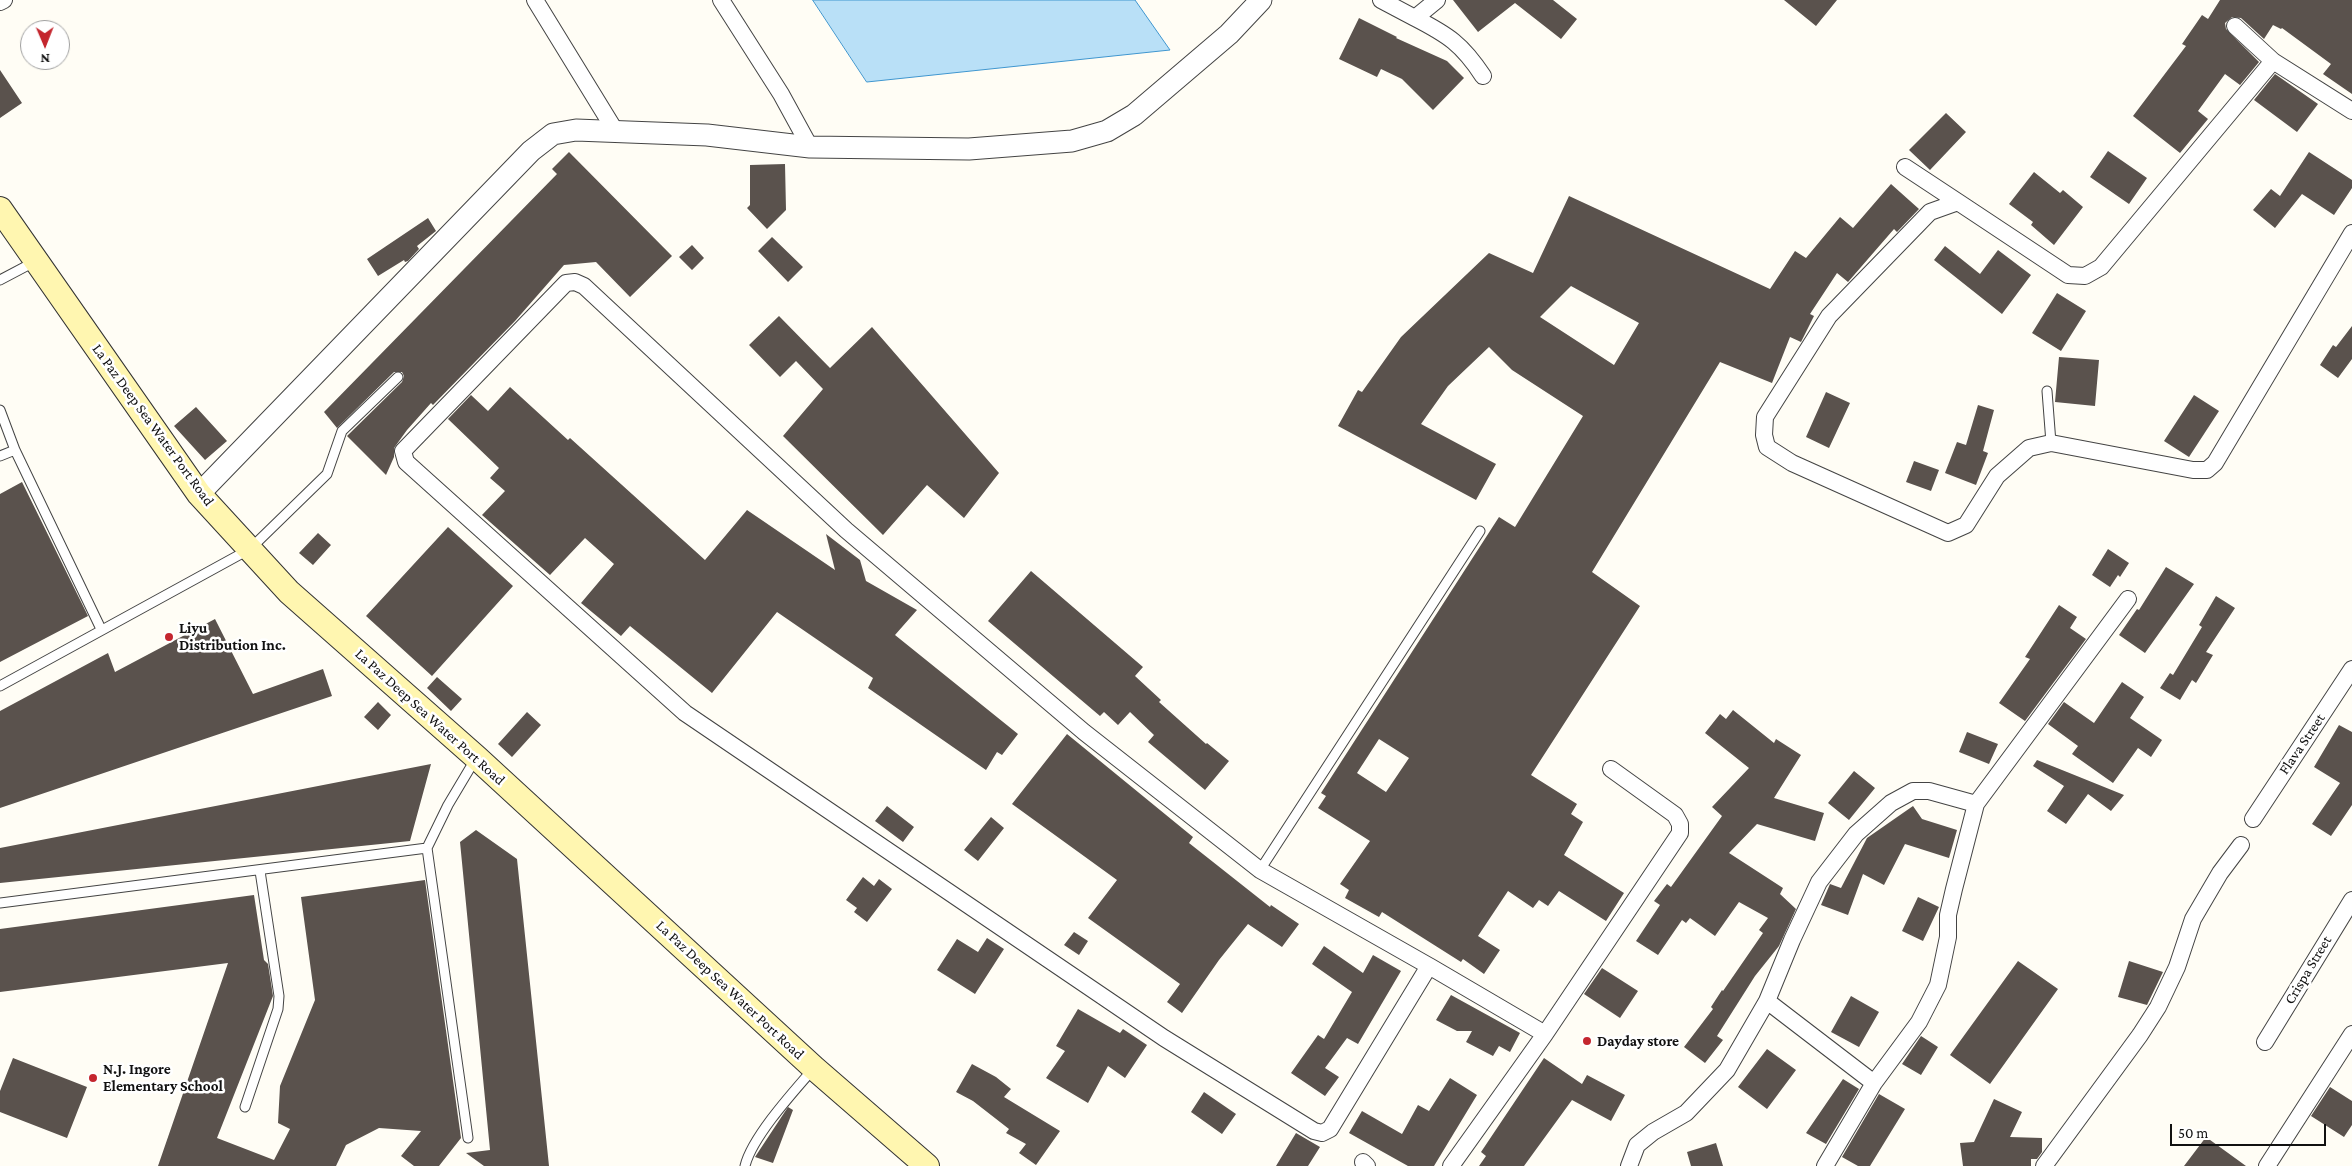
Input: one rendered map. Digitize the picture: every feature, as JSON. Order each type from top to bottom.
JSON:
[{"type":"main road","name":"La Paz Deep Sea Water Port Road","points":[[0,209],[199,494],[290,592],[477,758],[814,1068],[926,1166]]},
{"type":"street","points":[[0,2],[4,0]]},
{"type":"street","points":[[535,0],[616,132]]},
{"type":"street","points":[[722,0],[781,94],[810,148]]},
{"type":"street","points":[[199,494],[531,151],[553,134],[576,130],[707,136],[810,148],[969,148],[1072,141],[1107,130],[1134,115],[1229,34],[1261,0]]},
{"type":"street","points":[[1381,0],[1447,35],[1468,53],[1483,76]]},
{"type":"street","points":[[1415,18],[1437,0]]},
{"type":"street","points":[[2235,26],[2273,61],[2352,111]]},
{"type":"street","points":[[1905,167],[2068,275],[2085,276],[2101,267],[2273,61]]},
{"type":"street","points":[[1958,202],[1930,212],[1829,316],[1765,417],[1764,435],[1767,447],[1792,463],[1948,533],[1966,526],[1997,476],[2029,448],[2051,443],[2193,470],[2207,470],[2215,463],[2352,233]]},
{"type":"street","points":[[1429,966],[1330,1129],[1322,1133],[1314,1131],[1156,1032],[685,713],[406,462],[403,451],[566,282],[575,282],[584,286],[846,530],[1084,732],[1260,870],[1429,966],[1545,1034]]},
{"type":"street","points":[[1825,1166],[1874,1083],[1918,1022],[1938,985],[1948,937],[1950,906],[1976,804],[2128,599]]},
{"type":"street","name":"Flava Street","points":[[2253,819],[2352,669]]},
{"type":"street","points":[[1451,1166],[1545,1034],[1680,834],[1680,824],[1675,815],[1611,769]]},
{"type":"street","points":[[1629,1166],[1637,1145],[1653,1132],[1686,1112],[1728,1070],[1767,1002],[1792,940],[1819,882],[1856,834],[1891,803],[1914,791],[1929,791],[1976,804]]},
{"type":"street","points":[[2044,1166],[2140,1035],[2158,1007],[2176,967],[2193,919],[2220,873],[2242,845]]},
{"type":"street","name":"Crispa Street","points":[[2265,1042],[2352,900]]},
{"type":"street","points":[[1767,1002],[1874,1083]]},
{"type":"street","points":[[2267,1166],[2352,1034]]},
{"type":"lane","points":[[0,280],[37,261]]},
{"type":"lane","points":[[0,686],[100,629],[250,549],[327,474],[342,431],[398,377]]},
{"type":"lane","points":[[2047,390],[2051,443]]},
{"type":"lane","points":[[0,410],[15,450],[100,629]]},
{"type":"lane","points":[[0,456],[15,450]]},
{"type":"lane","points":[[1260,870],[1480,531]]},
{"type":"lane","points":[[468,1138],[427,848],[448,805],[477,758]]},
{"type":"lane","points":[[0,903],[427,848]]},
{"type":"lane","points":[[245,1106],[278,1010],[279,996],[260,871]]},
{"type":"lane","points":[[745,1166],[754,1145],[814,1068]]},
{"type":"water","points":[[813,0],[1135,0],[1170,50],[867,82]]},
{"type":"building","points":[[1453,0],[1553,0],[1577,19],[1561,39],[1515,3],[1478,32]]},
{"type":"building","points":[[1784,0],[1837,0],[1816,26]]},
{"type":"building","points":[[2220,0],[2352,0],[2352,94],[2323,74],[2331,64],[2282,28],[2273,25],[2264,39],[2241,18],[2232,17],[2225,23],[2226,29],[2259,62],[2240,85],[2225,74],[2198,111],[2208,119],[2180,153],[2133,116],[2186,46],[2182,44],[2202,15],[2208,19]]},
{"type":"building","points":[[1359,18],[1396,38],[1447,61],[1464,78],[1433,110],[1402,79],[1381,69],[1377,77],[1339,59]]},
{"type":"building","points":[[0,70],[22,103],[0,118]]},
{"type":"building","points":[[2275,74],[2318,104],[2297,132],[2254,100]]},
{"type":"building","points":[[1946,113],[1966,132],[1930,170],[1909,150]]},
{"type":"building","points":[[2108,151],[2147,178],[2129,204],[2090,177]]},
{"type":"building","points":[[569,152],[672,256],[630,297],[596,262],[564,265],[515,321],[433,405],[431,403],[407,430],[394,448],[394,457],[386,475],[347,436],[402,382],[404,376],[402,372],[394,372],[337,428],[324,412],[557,174],[552,169]]},
{"type":"building","points":[[2309,152],[2352,180],[2352,188],[2334,215],[2302,194],[2275,228],[2253,210],[2271,189],[2280,196]]},
{"type":"building","points":[[785,164],[786,210],[767,229],[747,208],[750,205],[750,165]]},
{"type":"building","points":[[2034,172],[2060,193],[2063,190],[2083,207],[2054,245],[2031,225],[2033,222],[2009,204]]},
{"type":"building","points":[[1891,184],[1919,209],[1897,232],[1894,229],[1848,282],[1837,273],[1810,314],[1814,316],[1801,342],[1790,337],[1772,383],[1720,362],[1592,572],[1640,606],[1531,775],[1577,804],[1571,814],[1583,822],[1564,855],[1624,893],[1606,921],[1559,891],[1548,906],[1539,900],[1533,908],[1508,891],[1478,936],[1500,950],[1484,974],[1463,959],[1461,962],[1382,912],[1379,917],[1345,898],[1349,890],[1340,884],[1370,841],[1318,808],[1326,796],[1321,793],[1499,517],[1515,527],[1583,416],[1512,370],[1489,347],[1448,386],[1421,424],[1496,464],[1476,500],[1338,426],[1358,390],[1362,392],[1401,337],[1489,253],[1533,273],[1569,196],[1770,289],[1795,251],[1806,258],[1840,217],[1853,228]],"holes":[[[1571,286],[1639,323],[1614,365],[1540,317]],[[1379,739],[1409,758],[1386,792],[1357,773]]]},
{"type":"building","points":[[428,218],[436,231],[417,246],[419,249],[408,261],[405,262],[404,260],[378,276],[367,259]]},
{"type":"building","points":[[772,237],[803,267],[788,282],[758,251]]},
{"type":"building","points":[[692,245],[704,258],[692,270],[679,257]]},
{"type":"building","points":[[1945,246],[1980,274],[1998,250],[2031,275],[2002,314],[1934,260]]},
{"type":"building","points":[[2057,293],[2086,311],[2061,351],[2032,333]]},
{"type":"building","points":[[779,316],[830,368],[872,327],[999,473],[964,518],[927,485],[883,535],[783,436],[823,389],[796,361],[780,377],[749,345]]},
{"type":"building","points":[[2352,326],[2352,359],[2338,378],[2320,365],[2333,345],[2336,347]]},
{"type":"building","points":[[2059,357],[2099,360],[2095,406],[2055,402]]},
{"type":"building","points":[[510,387],[568,440],[570,438],[705,560],[747,510],[835,570],[826,534],[860,560],[866,581],[917,610],[895,635],[1018,734],[1002,755],[997,752],[986,770],[868,688],[873,678],[777,612],[712,693],[630,626],[621,636],[581,603],[614,564],[585,538],[550,575],[482,515],[505,491],[490,478],[499,468],[448,419],[471,395],[488,411]]},
{"type":"building","points":[[1826,392],[1850,403],[1829,448],[1806,437]]},
{"type":"building","points":[[2194,395],[2219,411],[2189,457],[2164,441]]},
{"type":"building","points":[[1978,405],[1994,410],[1983,451],[1988,453],[1976,485],[1945,473],[1957,442],[1966,445]]},
{"type":"building","points":[[196,407],[227,441],[205,460],[174,426]]},
{"type":"building","points":[[1914,461],[1939,470],[1931,491],[1906,482]]},
{"type":"building","points":[[22,482],[88,616],[0,662],[0,494]]},
{"type":"building","points":[[448,527],[513,586],[432,676],[366,616]]},
{"type":"building","points":[[318,533],[331,545],[313,565],[299,553]]},
{"type":"building","points":[[2108,549],[2129,563],[2120,577],[2118,575],[2110,587],[2092,575]]},
{"type":"building","points":[[2166,567],[2194,584],[2145,653],[2119,635],[2137,609],[2139,610]]},
{"type":"building","points":[[1031,571],[1143,667],[1135,676],[1161,700],[1159,702],[1206,744],[1229,761],[1205,790],[1148,742],[1154,735],[1130,712],[1118,725],[1104,712],[1100,716],[988,621]]},
{"type":"building","points":[[2216,596],[2235,608],[2206,652],[2213,655],[2196,683],[2192,680],[2180,700],[2160,688],[2170,673],[2173,675],[2202,627],[2199,625]]},
{"type":"building","points":[[2059,605],[2077,617],[2070,628],[2086,639],[2025,721],[1999,703],[2030,659],[2025,657]]},
{"type":"building","points":[[215,619],[253,694],[323,669],[332,696],[0,808],[0,711],[108,653],[115,672]]},
{"type":"building","points":[[437,677],[462,699],[451,711],[427,688]]},
{"type":"building","points":[[2122,682],[2144,697],[2130,718],[2162,740],[2151,757],[2138,748],[2113,783],[2072,754],[2078,746],[2048,724],[2064,702],[2094,723]]},
{"type":"building","points":[[378,702],[391,715],[378,730],[364,717]]},
{"type":"building","points":[[1733,710],[1774,743],[1776,739],[1801,755],[1774,798],[1824,813],[1815,841],[1757,824],[1729,853],[1783,888],[1780,894],[1796,909],[1779,946],[1755,976],[1717,1036],[1723,1040],[1705,1063],[1684,1047],[1713,1009],[1711,1007],[1722,990],[1763,933],[1759,930],[1768,918],[1739,902],[1715,936],[1690,918],[1686,923],[1682,920],[1658,955],[1636,941],[1660,905],[1654,901],[1667,884],[1671,887],[1722,816],[1712,807],[1749,768],[1705,733],[1720,714],[1726,719]]},
{"type":"building","points":[[527,712],[541,725],[512,757],[498,744]]},
{"type":"building","points":[[2339,725],[2352,732],[2352,805],[2331,836],[2312,824],[2340,783],[2314,767]]},
{"type":"building","points":[[1967,732],[1998,744],[1989,764],[1959,752]]},
{"type":"building","points":[[1067,734],[1193,837],[1189,843],[1270,907],[1271,905],[1299,924],[1282,947],[1248,924],[1219,960],[1182,1013],[1167,1002],[1180,984],[1088,918],[1117,880],[1012,804]]},
{"type":"building","points":[[2037,760],[2124,795],[2111,811],[2088,794],[2066,824],[2047,811],[2064,786],[2033,766]]},
{"type":"building","points":[[431,764],[410,841],[0,883],[0,848]]},
{"type":"building","points":[[1854,771],[1875,788],[1849,820],[1828,803]]},
{"type":"building","points":[[887,806],[914,827],[903,842],[875,821]]},
{"type":"building","points":[[1913,806],[1922,819],[1957,830],[1949,858],[1905,844],[1884,885],[1863,874],[1848,915],[1821,905],[1830,884],[1841,888],[1867,838]]},
{"type":"building","points":[[991,817],[1004,828],[978,861],[964,850]]},
{"type":"building","points":[[476,830],[517,859],[549,1166],[484,1166],[466,1153],[490,1150],[460,842]]},
{"type":"building","points":[[863,877],[874,886],[879,879],[892,889],[867,922],[854,912],[857,908],[846,900]]},
{"type":"building","points":[[425,880],[461,1138],[439,1166],[414,1166],[401,1156],[421,1131],[379,1128],[346,1145],[336,1166],[158,1166],[228,963],[0,992],[0,929],[254,895],[264,960],[268,964],[273,996],[217,1138],[274,1160],[290,1129],[278,1123],[280,1086],[315,1000],[301,897]]},
{"type":"building","points":[[1918,897],[1939,907],[1923,941],[1902,931]]},
{"type":"building","points":[[1074,932],[1088,941],[1079,955],[1064,945]]},
{"type":"building","points":[[987,938],[1004,949],[975,994],[937,970],[957,939],[978,952]]},
{"type":"building","points":[[1324,946],[1363,973],[1373,955],[1401,971],[1358,1044],[1347,1038],[1325,1068],[1339,1077],[1325,1096],[1291,1073],[1318,1035],[1324,1039],[1352,992],[1312,964]]},
{"type":"building","points":[[2018,961],[2058,989],[1990,1084],[1950,1055]]},
{"type":"building","points":[[2129,961],[2163,972],[2147,1005],[2118,997]]},
{"type":"building","points":[[1602,968],[1638,991],[1620,1018],[1584,994]]},
{"type":"building","points":[[1451,995],[1520,1033],[1510,1052],[1499,1046],[1493,1056],[1466,1042],[1472,1031],[1457,1031],[1436,1020]]},
{"type":"building","points":[[1851,996],[1879,1012],[1859,1047],[1831,1032]]},
{"type":"building","points":[[1078,1009],[1120,1033],[1123,1029],[1147,1045],[1125,1078],[1108,1066],[1088,1103],[1046,1078],[1065,1051],[1056,1046]]},
{"type":"building","points":[[1921,1036],[1938,1047],[1921,1075],[1902,1064]]},
{"type":"building","points":[[1767,1049],[1796,1070],[1767,1109],[1738,1087]]},
{"type":"building","points":[[13,1058],[87,1087],[67,1138],[0,1112],[0,1091]]},
{"type":"building","points":[[1544,1058],[1582,1084],[1587,1075],[1625,1095],[1611,1121],[1572,1100],[1524,1166],[1479,1166],[1486,1156],[1481,1152]]},
{"type":"building","points":[[972,1064],[996,1077],[1011,1089],[1004,1097],[1060,1131],[1036,1165],[1019,1153],[1026,1144],[1006,1133],[1009,1129],[973,1101],[956,1092]]},
{"type":"building","points":[[1450,1078],[1477,1095],[1434,1166],[1408,1166],[1349,1133],[1362,1111],[1402,1134],[1418,1105],[1429,1111]]},
{"type":"building","points":[[1843,1079],[1859,1089],[1826,1144],[1806,1133]]},
{"type":"building","points":[[2330,1087],[2352,1101],[2352,1125],[2344,1137],[2311,1116]]},
{"type":"building","points":[[1204,1092],[1236,1114],[1222,1134],[1191,1112]]},
{"type":"building","points":[[1879,1094],[1905,1109],[1870,1166],[1858,1166],[1842,1157]]},
{"type":"building","points":[[1994,1099],[2022,1112],[2010,1137],[2042,1138],[2042,1152],[2037,1159],[2031,1159],[2031,1166],[1963,1166],[1960,1143],[1974,1142]]},
{"type":"building","points":[[788,1107],[793,1110],[773,1163],[755,1157]]},
{"type":"building","points":[[1296,1133],[1320,1147],[1308,1166],[1276,1166]]},
{"type":"building","points":[[2206,1137],[2246,1166],[2184,1166]]},
{"type":"building","points":[[1716,1143],[1723,1166],[1691,1166],[1687,1152]]},
{"type":"place","name":"Liyu Distribution Inc.","points":[[169,637]]},
{"type":"place","name":"Dayday store","points":[[1587,1041]]},
{"type":"place","name":"N.J. Ingore Elementary School","points":[[93,1078]]}]
